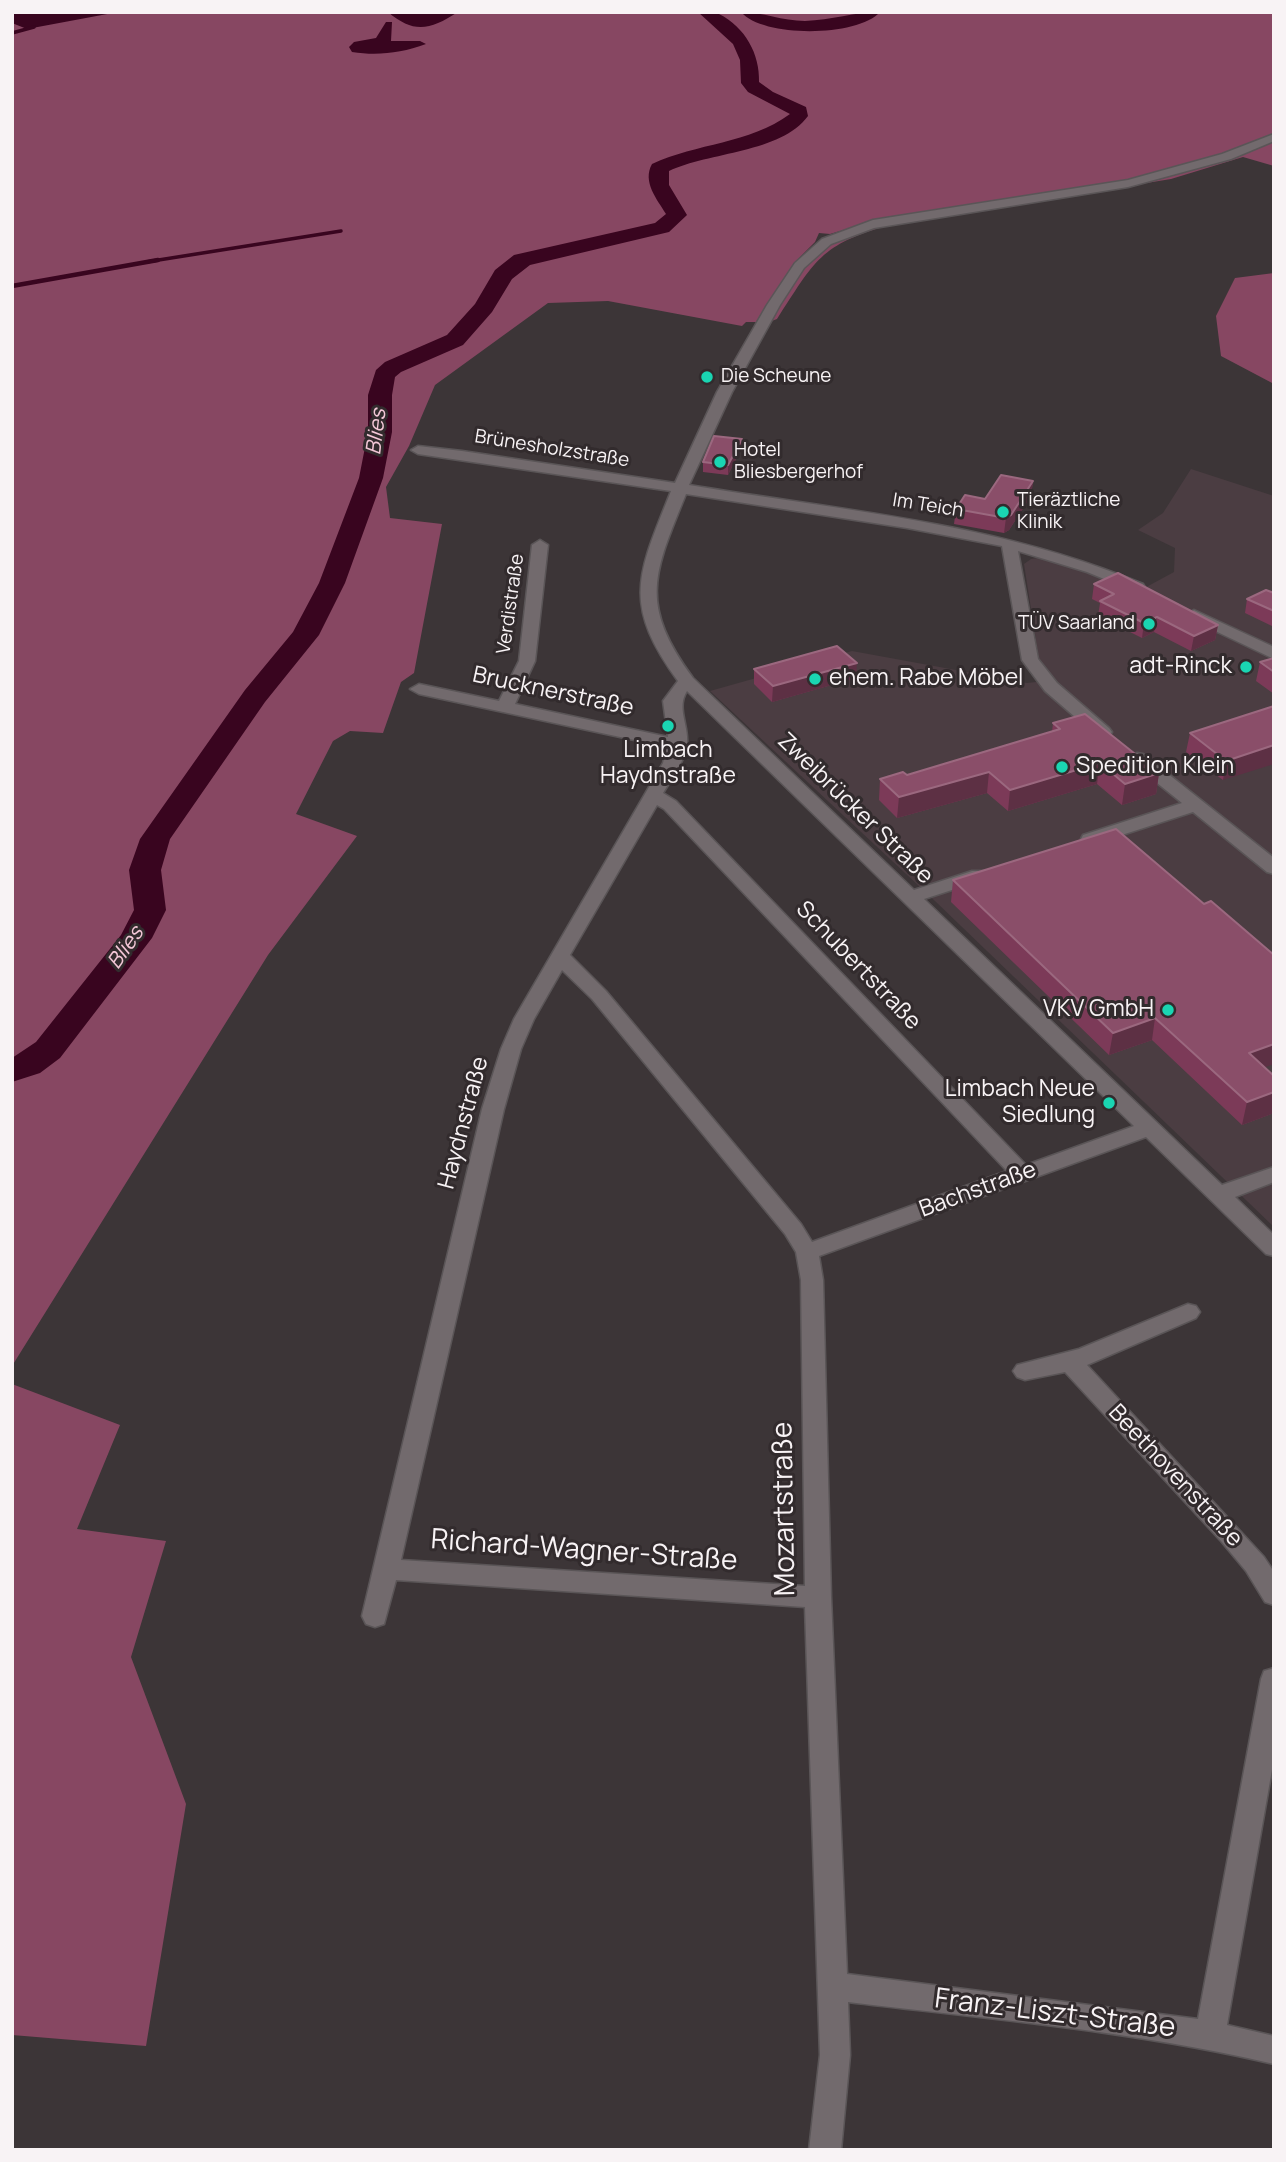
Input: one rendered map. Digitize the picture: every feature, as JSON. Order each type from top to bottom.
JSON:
[{"type":"street","name":"Zweibrücker Straße","points":[[1274,137],[1230,156],[1167,176],[916,216],[842,233],[808,253],[763,320],[720,397],[659,541],[647,589],[652,621],[659,640],[687,682],[1274,1248]]},
{"type":"street","name":"Brünesholzstraße","points":[[418,450],[539,464],[680,488]]},
{"type":"street","name":"Im Teich","points":[[680,488],[916,525],[1010,543],[1079,562],[1156,596]]},
{"type":"street","points":[[1010,543],[1014,582],[1030,660],[1042,679],[1063,699],[1274,868]]},
{"type":"street","name":"Verdistraße","points":[[505,707],[527,661],[540,545]]},
{"type":"street","points":[[1179,607],[1274,654]]},
{"type":"street","name":"Haydnstraße","points":[[375,1616],[493,1109],[511,1049],[524,1019],[672,763],[678,744],[677,719],[672,701],[687,682]]},
{"type":"street","name":"Brucknerstraße","points":[[419,689],[678,744]]},
{"type":"street","name":"Schubertstraße","points":[[655,796],[670,805],[1022,1174]]},
{"type":"street","points":[[1078,843],[1195,805]]},
{"type":"street","points":[[911,897],[1000,868]]},
{"type":"street","name":"Mozartstraße","points":[[560,956],[599,995],[731,1152],[793,1228],[807,1252],[812,1280],[818,1597],[834,1986],[835,2055],[825,2150]]},
{"type":"street","name":"Bachstraße","points":[[807,1252],[1149,1128]]},
{"type":"street","points":[[1219,1195],[1274,1174]]},
{"type":"street","points":[[1025,1371],[1069,1362],[1188,1312]]},
{"type":"street","name":"Beethovenstraße","points":[[1069,1362],[1230,1534],[1255,1564],[1274,1595]]},
{"type":"street","name":"Richard-Wagner-Straße","points":[[387,1570],[818,1597]]},
{"type":"street","points":[[1210,2035],[1274,1679]]},
{"type":"street","name":"Franz-Liszt-Straße","points":[[834,1986],[1210,2035],[1274,2050]]},
{"type":"shaded area","points":[[12,12],[1274,12],[1274,134],[1245,147],[1145,178],[867,223],[830,234],[819,233],[815,242],[794,263],[756,322],[746,322],[742,326],[608,301],[548,303],[435,385],[409,446],[386,487],[390,518],[442,524],[414,673],[401,682],[383,733],[350,731],[333,741],[296,814],[357,836],[268,955],[12,1366]]},
{"type":"shaded area","points":[[12,12],[118,12],[27,29],[12,23]]},
{"type":"shaded area","points":[[388,12],[458,12],[439,23],[422,27],[406,24]]},
{"type":"shaded area","points":[[386,22],[392,22],[391,41],[420,41],[426,44],[389,53],[352,52],[349,47],[354,42],[376,38]]},
{"type":"shaded area","points":[[1274,140],[1274,166],[1243,157],[1171,179],[890,225],[867,232],[848,240],[822,257],[777,319],[769,322],[805,264],[833,240],[863,229],[1157,180],[1221,162]]},
{"type":"shaded area","points":[[1274,273],[1274,384],[1221,356],[1216,316],[1235,278]]},
{"type":"shaded area","points":[[1191,469],[1274,496],[1274,1227],[935,901],[710,691],[852,651],[1027,683],[1054,680],[1039,660],[1024,564],[1031,559],[1043,557],[1139,591],[1174,572],[1175,548],[1138,530],[1163,513]]},
{"type":"shaded area","points":[[12,1384],[120,1425],[77,1529],[166,1541],[131,1657],[186,1804],[146,2046],[12,2035]]},
{"type":"building","points":[[714,436],[742,439],[728,465],[703,462]]},
{"type":"building","points":[[1001,475],[1033,481],[1011,515],[1006,518],[956,509],[965,495],[985,499]]},
{"type":"building","points":[[1118,573],[1218,625],[1194,636],[1157,617],[1144,623],[1100,601],[1114,594],[1094,584]]},
{"type":"building","points":[[1266,590],[1274,593],[1274,611],[1247,599]]},
{"type":"building","points":[[837,646],[857,663],[773,686],[754,669]]},
{"type":"building","points":[[1274,658],[1274,672],[1260,662]]},
{"type":"building","points":[[1274,706],[1274,745],[1226,761],[1190,733]]},
{"type":"building","points":[[1085,714],[1159,773],[1125,784],[1100,763],[1010,790],[989,772],[899,797],[880,779],[903,772],[907,775],[1060,729],[1053,723]]},
{"type":"building","name":"VKV GmbH","points":[[1116,829],[1204,904],[1211,901],[1274,955],[1274,1044],[1249,1053],[1274,1076],[1274,1092],[1247,1102],[1155,1018],[1113,1033],[953,880]]},
{"type":"waterway","name":"Blies","points":[[12,1071],[28,1065],[48,1050],[136,938],[150,910],[145,870],[155,839],[255,696],[305,635],[332,583],[371,478],[380,432],[380,395],[384,375],[393,367],[455,340],[484,307],[503,275],[522,260],[662,228],[677,215],[659,185],[659,168],[676,160],[766,136],[799,116],[799,111],[754,88],[750,83],[749,60],[740,42],[706,12]]},
{"type":"waterway","name":"Blies","points":[[749,12],[768,22],[792,26],[836,23],[872,12]]},
{"type":"waterway","points":[[12,33],[34,27]]},
{"type":"waterway","points":[[153,261],[341,231]]},
{"type":"waterway","points":[[153,261],[158,260]]},
{"type":"waterway","points":[[12,286],[153,261]]},
{"type":"waterway","points":[[146,262],[153,261]]},
{"type":"place","name":"Die Scheune","points":[[707,377]]},
{"type":"place","name":"Hotel Bliesbergerhof","points":[[720,462]]},
{"type":"place","name":"Tieräztliche Klinik","points":[[1003,512]]},
{"type":"place","name":"TÜV Saarland","points":[[1149,624]]},
{"type":"place","name":"adt-Rinck","points":[[1246,667]]},
{"type":"place","name":"ehem. Rabe Möbel","points":[[815,679]]},
{"type":"place","name":"Limbach Haydnstraße","points":[[668,726]]},
{"type":"place","name":"Spedition Klein","points":[[1062,767]]},
{"type":"place","name":"VKV GmbH","points":[[1168,1010]]},
{"type":"place","name":"Limbach Neue Siedlung","points":[[1109,1103]]}]
